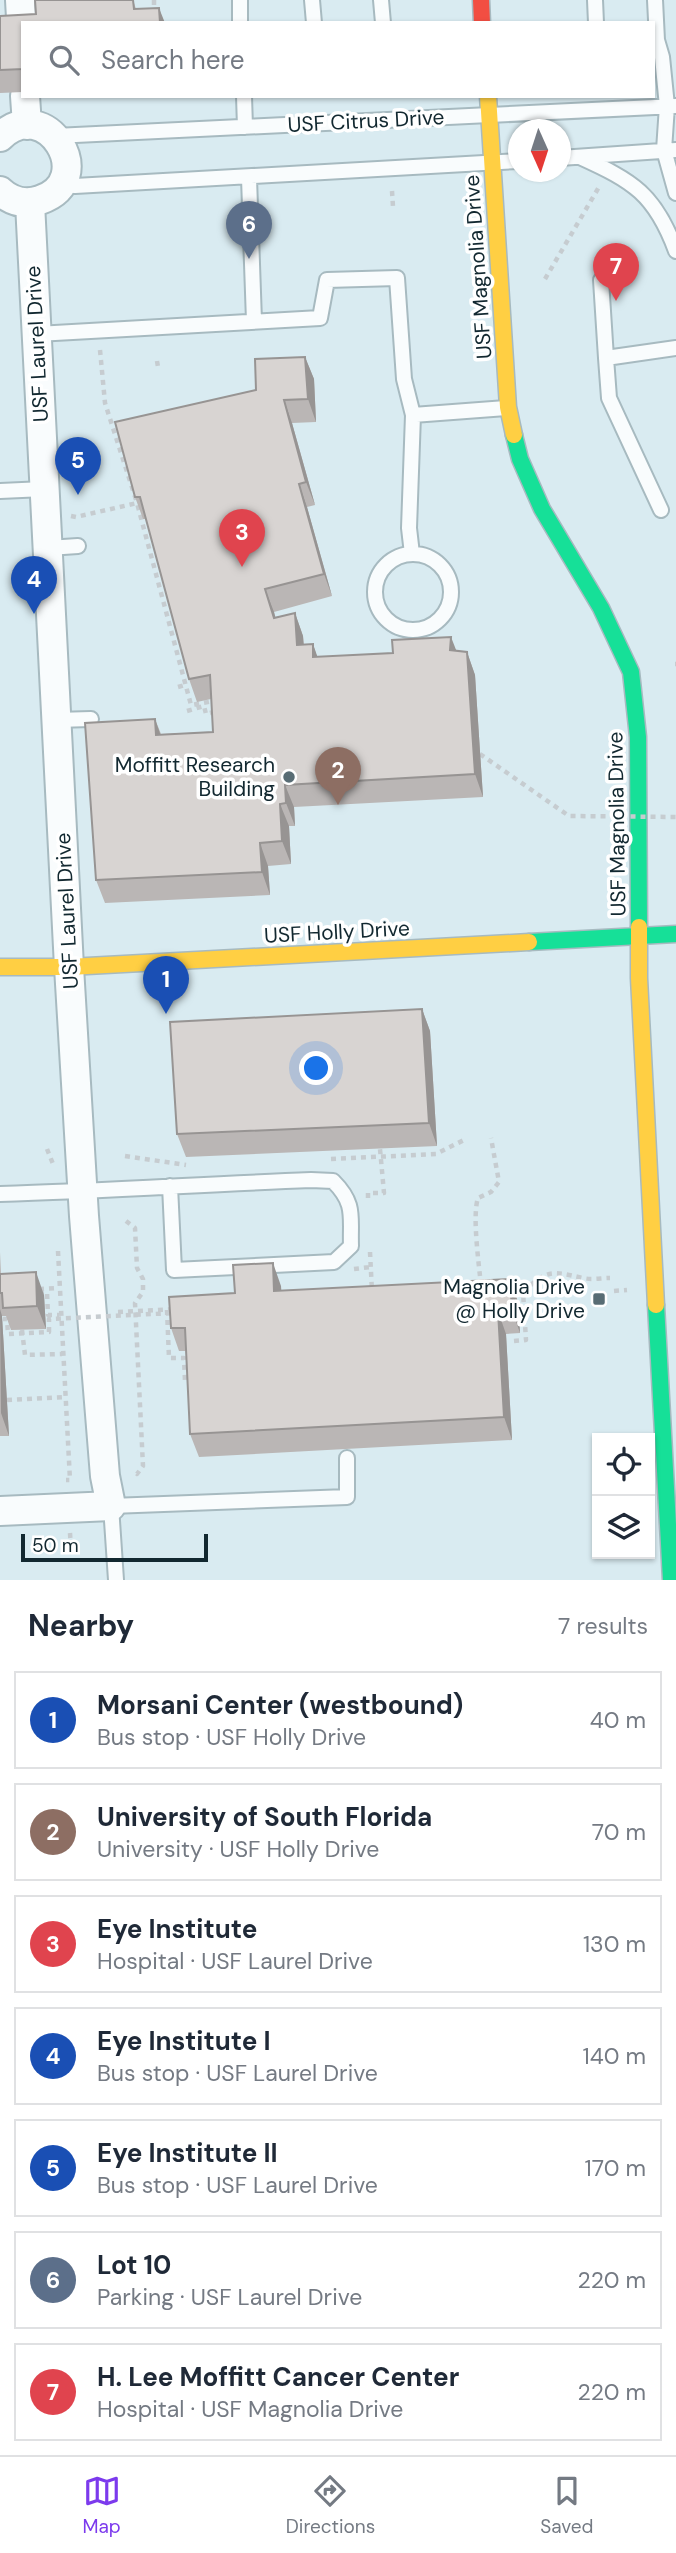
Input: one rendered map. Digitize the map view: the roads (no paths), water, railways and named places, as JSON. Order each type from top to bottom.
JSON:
[{"type":"street","points":[[20,0],[21,21]]},
{"type":"street","points":[[481,0],[482,21]]},
{"type":"street","points":[[25,98],[27,125]]},
{"type":"street","name":"USF Magnolia Drive","points":[[488,98],[508,407],[520,459],[542,509],[601,608],[631,672],[638,737],[639,978],[671,1580]]},
{"type":"street","points":[[0,137],[13,128],[27,125],[47,130],[64,148],[67,165],[63,181],[49,197],[30,203],[9,199],[0,191]]},
{"type":"street","name":"USF Laurel Drive","points":[[30,203],[69,967],[105,1476],[111,1506]]},
{"type":"street","name":"USF Holly Drive","points":[[0,967],[69,967],[676,934]]},
{"type":"street","points":[[0,1511],[111,1506]]},
{"type":"lane","points":[[240,0],[240,21]]},
{"type":"lane","points":[[312,0],[314,21]]},
{"type":"lane","points":[[381,0],[383,21]]},
{"type":"lane","points":[[595,0],[596,21]]},
{"type":"lane","points":[[654,0],[657,40],[664,59],[671,106],[670,150],[676,193]]},
{"type":"lane","points":[[244,98],[245,127]]},
{"type":"lane","points":[[593,110],[609,98]]},
{"type":"lane","name":"USF Citrus Drive","points":[[55,136],[671,106]]},
{"type":"lane","points":[[571,157],[670,150]]},
{"type":"lane","points":[[580,157],[617,174],[652,202],[667,226],[676,251]]},
{"type":"lane","points":[[63,181],[75,186],[508,161]]},
{"type":"lane","points":[[249,178],[254,321]]},
{"type":"lane","points":[[652,202],[676,202]]},
{"type":"lane","points":[[37,334],[320,318],[327,280],[397,278],[404,379],[413,415],[409,528],[412,554]]},
{"type":"lane","points":[[601,280],[609,398],[661,510]]},
{"type":"lane","points":[[606,358],[676,348]]},
{"type":"lane","points":[[413,415],[508,407]]},
{"type":"lane","points":[[0,491],[44,489]]},
{"type":"lane","points":[[48,548],[78,547]]},
{"type":"lane","points":[[412,554],[433,559],[445,571],[451,584],[451,598],[448,608],[433,624],[409,630],[396,626],[381,613],[376,601],[376,583],[382,569],[395,558],[412,554]]},
{"type":"lane","points":[[56,720],[91,719]]},
{"type":"lane","points":[[0,1194],[170,1186],[333,1181],[346,1194],[352,1213],[351,1246],[334,1262],[174,1269],[170,1186]]},
{"type":"lane","points":[[116,1580],[111,1506],[348,1497],[346,1458]]},
{"type":"place","name":"Lot 10","points":[[249,259]]},
{"type":"place","name":"H. Lee Moffitt Cancer Center","points":[[616,301]]},
{"type":"place","name":"Eye Institute II","points":[[78,495]]},
{"type":"place","name":"Eye Institute","points":[[242,567]]},
{"type":"place","name":"Eye Institute I","points":[[34,614]]},
{"type":"place","name":"Moffitt Research Building","points":[[289,777]]},
{"type":"place","name":"University of South Florida","points":[[338,805]]},
{"type":"place","name":"Morsani Center (westbound)","points":[[166,1014]]},
{"type":"place","name":"Magnolia Drive @ Holly Drive","points":[[599,1299]]}]
